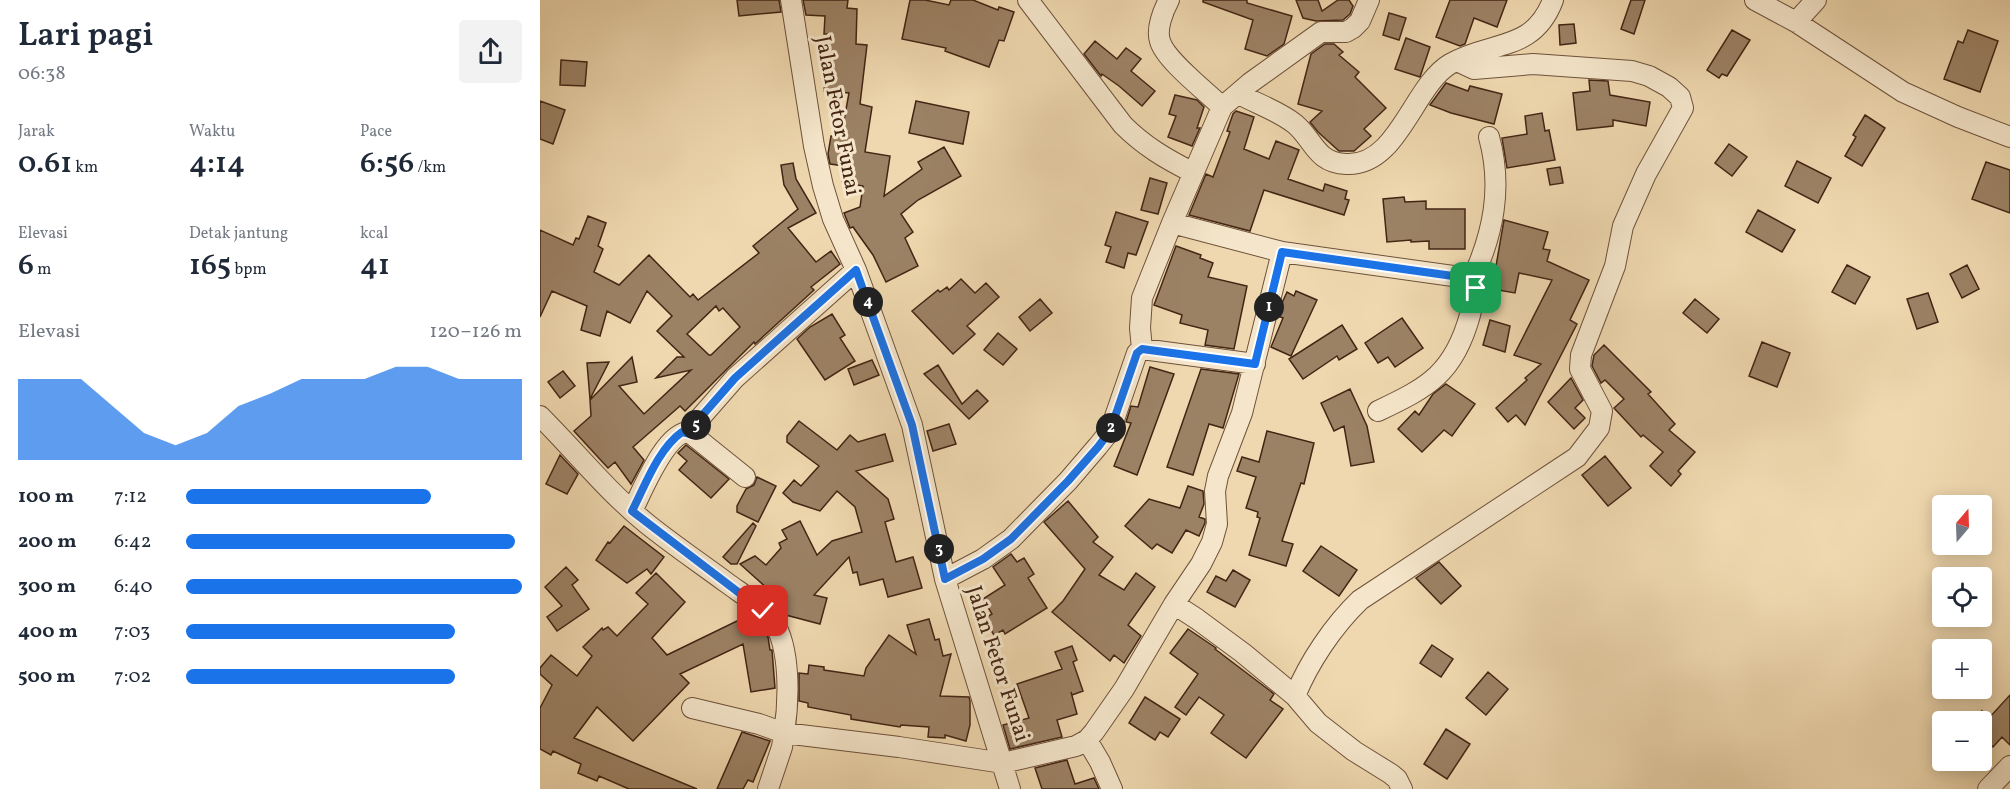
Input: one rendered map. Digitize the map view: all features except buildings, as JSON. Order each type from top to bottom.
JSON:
[{"type":"street","name":"Jalan Fetor Funai","points":[[791,0],[814,147],[823,186],[833,219],[856,270],[912,425],[945,579],[1010,789]]},
{"type":"street","points":[[1028,0],[1123,125],[1163,158],[1192,172]]},
{"type":"street","points":[[1169,0],[1160,24],[1159,39],[1162,47],[1172,61],[1222,107]]},
{"type":"street","points":[[1142,349],[1140,328],[1142,298],[1192,172],[1222,107],[1250,83],[1321,32],[1346,32],[1353,28],[1360,21],[1369,0]]},
{"type":"street","points":[[1239,94],[1296,124],[1311,145],[1328,160],[1347,164],[1365,161],[1384,149],[1418,103],[1427,85],[1438,73],[1457,61],[1484,49],[1527,35],[1544,20],[1553,0]]},
{"type":"street","points":[[1755,0],[1796,22],[1903,92],[2010,137]]},
{"type":"street","points":[[1796,22],[1816,0]]},
{"type":"street","points":[[1295,696],[1303,677],[1319,652],[1360,600],[1577,457],[1599,428],[1602,411],[1580,369],[1581,355],[1615,266],[1623,226],[1646,174],[1683,108],[1680,97],[1669,87],[1649,76],[1632,71],[1533,64],[1474,69],[1457,61]]},
{"type":"street","points":[[1472,280],[1486,248],[1494,210],[1496,169],[1490,137]]},
{"type":"street","points":[[1172,223],[1282,252],[1472,280]]},
{"type":"street","points":[[692,708],[759,724],[784,734],[899,747],[1003,763],[1076,746],[1087,740],[1124,689],[1174,604],[1201,564],[1216,533],[1215,491],[1218,476],[1242,413],[1282,252]]},
{"type":"street","points":[[691,434],[700,418],[735,378],[856,270]]},
{"type":"street","points":[[1378,411],[1438,377],[1449,364],[1466,328],[1476,288],[1472,280]]},
{"type":"street","points":[[945,579],[983,559],[1011,539],[1068,481],[1110,431],[1137,353],[1142,349],[1255,364]]},
{"type":"street","points":[[540,416],[600,481],[632,511],[740,592],[772,620],[786,665],[787,686],[782,747],[768,789]]},
{"type":"street","points":[[632,511],[652,470],[675,437],[682,432],[691,434],[745,477]]},
{"type":"street","points":[[1174,604],[1234,646],[1295,696],[1318,723],[1354,751],[1397,779],[1402,789]]},
{"type":"street","points":[[1087,740],[1112,789]]},
{"type":"street","points":[[1988,789],[2010,766]]},
{"type":"route","points":[[763,611],[632,511],[652,470],[675,437],[682,432],[691,434],[700,418],[735,378],[856,270],[912,425],[945,579],[983,559],[1011,539],[1098,447],[1110,431],[1137,353],[1142,349],[1255,364],[1282,252],[1453,276],[1472,280],[1476,288]]}]
